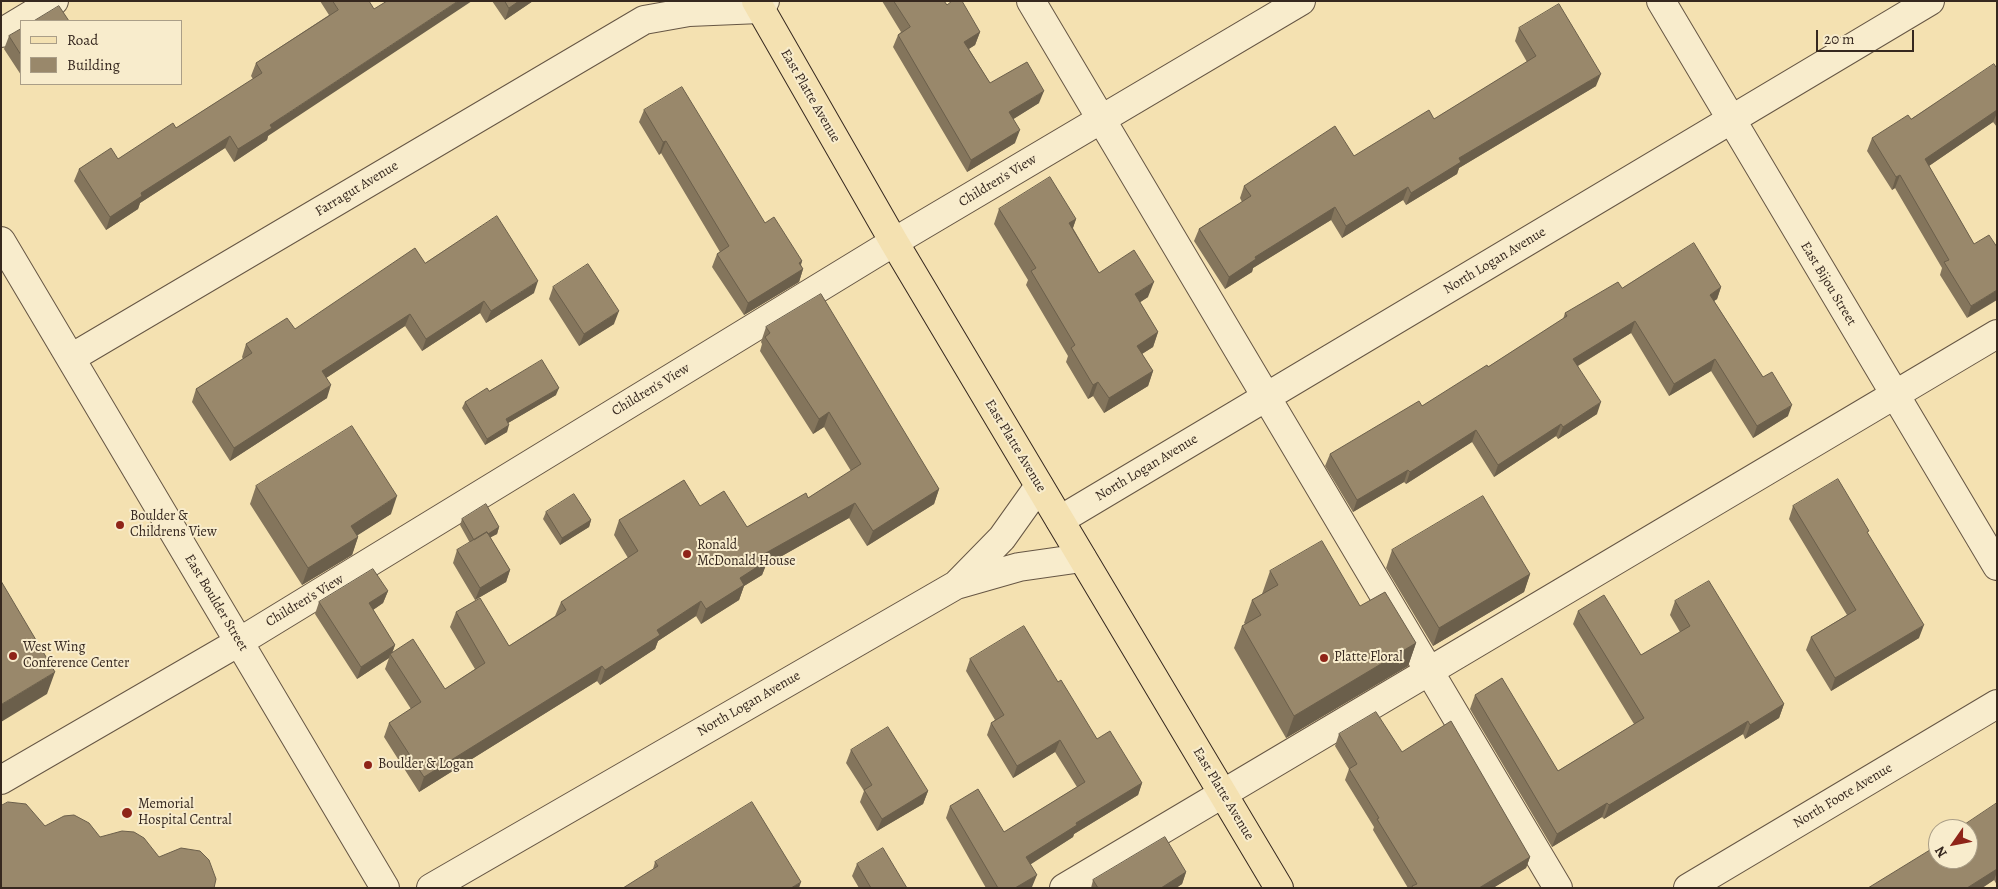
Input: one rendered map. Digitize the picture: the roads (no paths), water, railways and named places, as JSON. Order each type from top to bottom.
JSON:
[{"type":"main road","name":"East Platte Avenue","points":[[761,4],[894,242],[1279,888]]},
{"type":"street","points":[[23,20],[54,1]]},
{"type":"street","points":[[1031,1],[1558,888]]},
{"type":"street","name":"Children's View","points":[[1,780],[239,642],[894,242],[1301,1]]},
{"type":"street","name":"East Bijou Street","points":[[1662,1],[1731,121],[1997,566]]},
{"type":"street","name":"North Logan Avenue","points":[[1060,520],[1930,1]]},
{"type":"street","name":"Farragut Avenue","points":[[71,358],[650,11],[689,12],[761,4]]},
{"type":"street","points":[[1,33],[20,22]]},
{"type":"street","name":"East Boulder Street","points":[[1,242],[385,888]]},
{"type":"street","points":[[1064,888],[1997,334]]},
{"type":"street","points":[[956,585],[1002,538],[1040,486]]},
{"type":"street","name":"North Logan Avenue","points":[[431,888],[956,585],[1019,567],[1082,558]]},
{"type":"street","name":"North Foote Avenue","points":[[1688,888],[1997,704]]},
{"type":"place","name":"Boulder & Childrens View","points":[[120,525]]},
{"type":"place","name":"Ronald McDonald House","points":[[687,554]]},
{"type":"place","name":"West Wing Conference Center","points":[[13,656]]},
{"type":"place","name":"Platte Floral","points":[[1324,658]]},
{"type":"place","name":"Boulder & Logan","points":[[368,765]]},
{"type":"place","name":"Memorial Hospital Central","points":[[127,813]]}]
